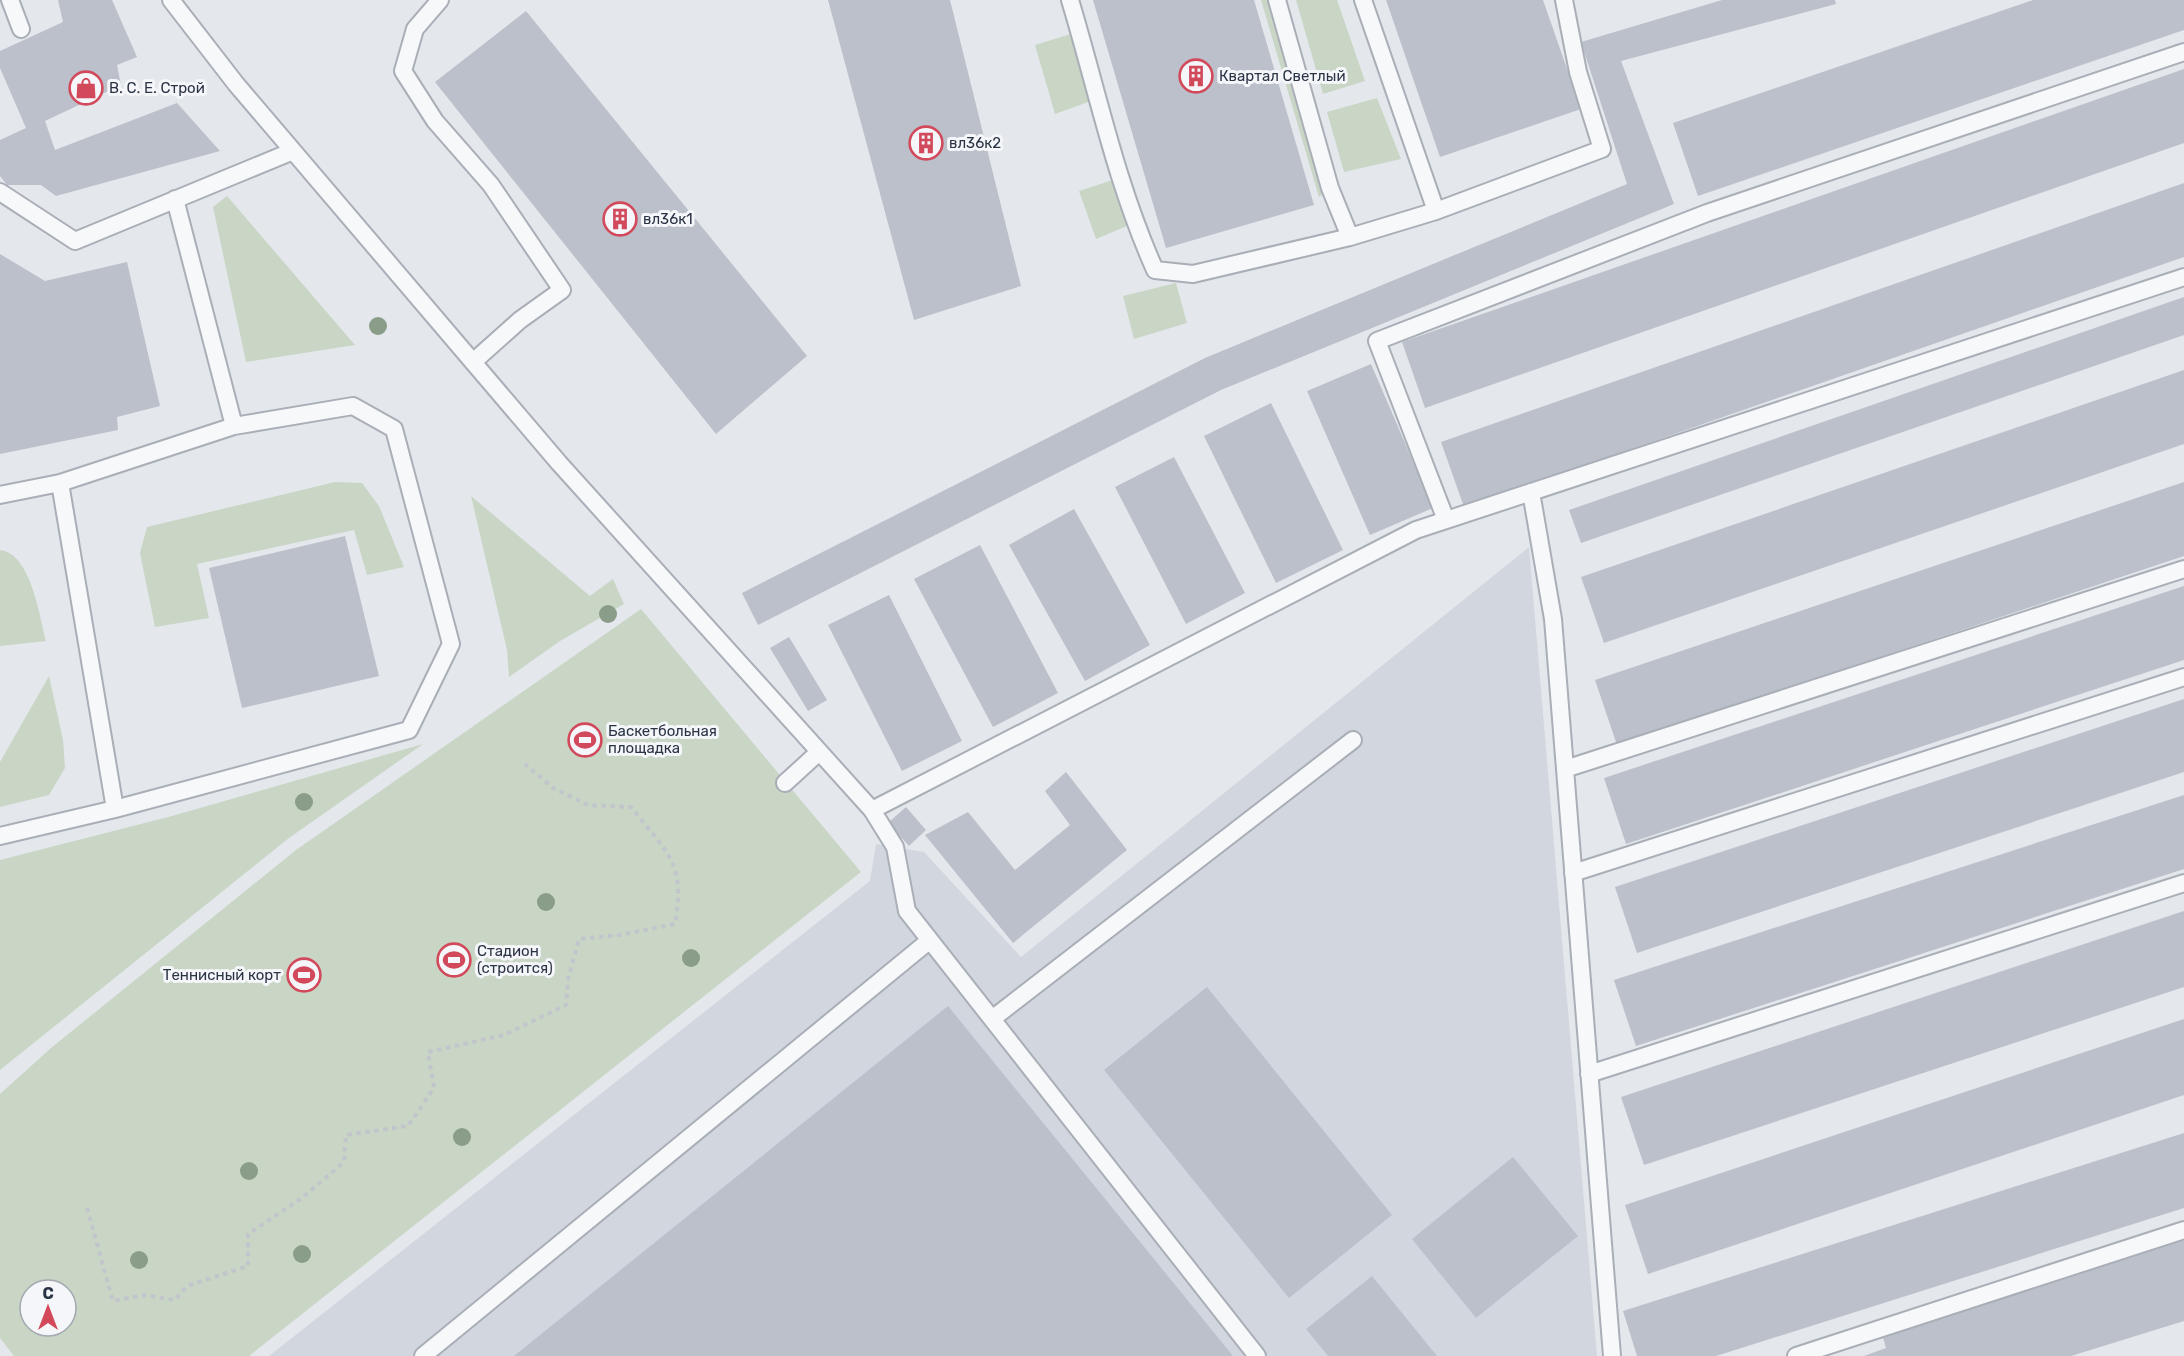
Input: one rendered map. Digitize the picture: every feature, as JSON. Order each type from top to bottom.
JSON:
[{"type":"lane","points":[[10,0],[21,29]]},
{"type":"lane","points":[[171,0],[293,151],[559,463],[872,810],[895,847],[907,911],[1257,1356]]},
{"type":"lane","points":[[440,0],[416,29],[404,70],[435,121],[491,185],[562,290],[520,320],[473,362]]},
{"type":"lane","points":[[1071,0],[1107,141],[1132,220],[1155,270],[1193,274],[1350,237],[1436,211],[1602,149],[1578,72],[1564,0]]},
{"type":"lane","points":[[1277,0],[1329,188],[1350,237]]},
{"type":"lane","points":[[1363,0],[1436,211]]},
{"type":"lane","points":[[1446,520],[1377,341],[1707,213],[2184,52]]},
{"type":"lane","points":[[0,192],[75,241],[293,151]]},
{"type":"lane","points":[[175,199],[234,426]]},
{"type":"lane","points":[[872,810],[1416,530],[2184,277]]},
{"type":"lane","points":[[0,495],[60,483],[234,426],[353,406],[394,429],[451,644],[409,730],[0,836]]},
{"type":"lane","points":[[60,483],[115,808]]},
{"type":"lane","points":[[1531,492],[1553,619],[1612,1356]]},
{"type":"lane","points":[[1565,769],[2184,569]]},
{"type":"lane","points":[[1573,873],[2184,678]]},
{"type":"lane","points":[[992,1019],[1353,740]]},
{"type":"lane","points":[[785,783],[819,752]]},
{"type":"lane","points":[[1589,1074],[2184,883]]},
{"type":"lane","points":[[423,1356],[930,940]]},
{"type":"lane","points":[[1796,1356],[2184,1230]]},
{"type":"path","points":[[87,1208],[113,1301],[144,1295],[175,1300],[187,1286],[248,1266],[248,1234],[302,1198],[344,1162],[346,1135],[408,1126],[434,1088],[428,1052],[504,1035],[566,1005],[568,979],[579,939],[619,935],[675,924],[680,893],[673,860],[631,807],[588,806],[554,788],[525,764]]},
{"type":"shaded area","points":[[1529,547],[1597,1356],[269,1356],[870,881],[876,844],[924,852],[1021,957]]},
{"type":"green space","points":[[1261,0],[1268,0],[1324,193],[1319,197]]},
{"type":"green space","points":[[1296,0],[1337,0],[1365,81],[1323,94]]},
{"type":"green space","points":[[1074,33],[1091,101],[1055,114],[1035,45]]},
{"type":"green space","points":[[1377,98],[1401,159],[1344,172],[1327,112]]},
{"type":"green space","points":[[1113,180],[1127,226],[1096,239],[1079,191]]},
{"type":"green space","points":[[227,196],[355,345],[246,362],[213,207]]},
{"type":"green space","points":[[1176,283],[1187,323],[1134,339],[1123,296]]},
{"type":"green space","points":[[335,482],[362,483],[379,506],[404,567],[367,575],[354,530],[197,564],[209,618],[155,627],[140,553],[147,527]]},
{"type":"green space","points":[[471,496],[590,596],[613,579],[624,604],[560,641],[509,677],[507,650]]},
{"type":"green space","points":[[0,550],[11,554],[27,574],[46,641],[0,646]]},
{"type":"green space","name":"Стадион (строится)","points":[[641,609],[861,872],[249,1356],[14,1356],[0,1338],[0,1094],[51,1048],[296,850]]},
{"type":"green space","points":[[49,676],[63,740],[65,768],[49,795],[0,807],[0,762]]},
{"type":"green space","points":[[423,744],[289,838],[0,1070],[0,860],[172,816]]},
{"type":"building","points":[[58,0],[112,0],[137,57],[117,65],[121,85],[45,121],[55,150],[177,103],[220,151],[56,196],[41,185],[7,185],[0,176],[0,140],[26,128],[0,68],[0,51],[63,22]]},
{"type":"building","name":"вл36к2","points":[[828,0],[950,0],[1021,286],[914,320]]},
{"type":"building","name":"Квартал Светлый","points":[[1093,0],[1254,0],[1314,205],[1166,248]]},
{"type":"building","points":[[1386,0],[1543,0],[1581,109],[1440,157]]},
{"type":"building","points":[[1722,0],[1835,0],[1836,4],[1621,61],[1674,204],[1221,390],[758,625],[742,593],[1205,358],[1627,184],[1581,42]]},
{"type":"building","points":[[2033,0],[2184,0],[2184,30],[1698,196],[1673,123]]},
{"type":"building","name":"вл36к1","points":[[526,11],[807,356],[716,434],[435,82]]},
{"type":"building","points":[[2184,69],[2184,143],[1425,408],[1402,342]]},
{"type":"building","points":[[2184,183],[2184,257],[1464,507],[1441,442]]},
{"type":"building","points":[[0,254],[45,281],[127,262],[160,406],[117,417],[118,430],[0,454]]},
{"type":"building","points":[[2184,297],[2184,335],[1581,543],[1569,510]]},
{"type":"building","points":[[1371,364],[1433,508],[1370,535],[1307,391]]},
{"type":"building","points":[[2184,370],[2184,444],[1604,643],[1581,577]]},
{"type":"building","points":[[1271,403],[1343,550],[1276,583],[1204,436]]},
{"type":"building","points":[[1174,457],[1245,593],[1186,624],[1115,487]]},
{"type":"building","points":[[2184,482],[2184,556],[1617,745],[1595,680]]},
{"type":"building","points":[[1074,509],[1150,645],[1085,681],[1009,545]]},
{"type":"building","points":[[345,536],[379,676],[242,708],[209,568]]},
{"type":"building","points":[[980,545],[1058,693],[993,727],[914,579]]},
{"type":"building","points":[[2184,586],[2184,660],[1626,844],[1604,778]]},
{"type":"building","points":[[889,595],[962,741],[902,771],[828,625]]},
{"type":"building","points":[[789,637],[827,700],[808,711],[770,648]]},
{"type":"building","points":[[2184,699],[2184,772],[1637,953],[1615,887]]},
{"type":"building","points":[[1066,772],[1127,850],[1013,943],[925,835],[968,812],[1015,870],[1070,825],[1045,791]]},
{"type":"building","points":[[2184,795],[2184,869],[1636,1046],[1614,980]]},
{"type":"building","points":[[906,807],[926,830],[909,846],[888,823]]},
{"type":"building","points":[[2184,911],[2184,987],[1644,1165],[1621,1097]]},
{"type":"building","points":[[1207,987],[1392,1215],[1289,1298],[1104,1070]]},
{"type":"building","points":[[948,1006],[1233,1356],[514,1356]]},
{"type":"building","points":[[2184,1019],[2184,1095],[1648,1274],[1625,1205]]},
{"type":"building","points":[[2184,1133],[2184,1208],[1716,1356],[1637,1356],[1623,1311]]},
{"type":"building","points":[[1513,1157],[1578,1236],[1476,1318],[1412,1239]]},
{"type":"building","points":[[2184,1240],[2184,1321],[2071,1356],[1864,1356],[1886,1348],[1882,1334]]},
{"type":"building","points":[[1372,1276],[1437,1356],[1328,1356],[1306,1329]]},
{"type":"place","name":"Квартал Светлый","points":[[1196,76]]},
{"type":"place","name":"В. С. Е. Строй","points":[[86,88]]},
{"type":"place","name":"вл36к2","points":[[926,143]]},
{"type":"place","name":"вл36к1","points":[[620,219]]},
{"type":"place","name":"Баскетбольная площадка","points":[[585,740]]},
{"type":"place","name":"Стадион (строится)","points":[[454,960]]},
{"type":"place","name":"Теннисный корт","points":[[304,975]]}]
